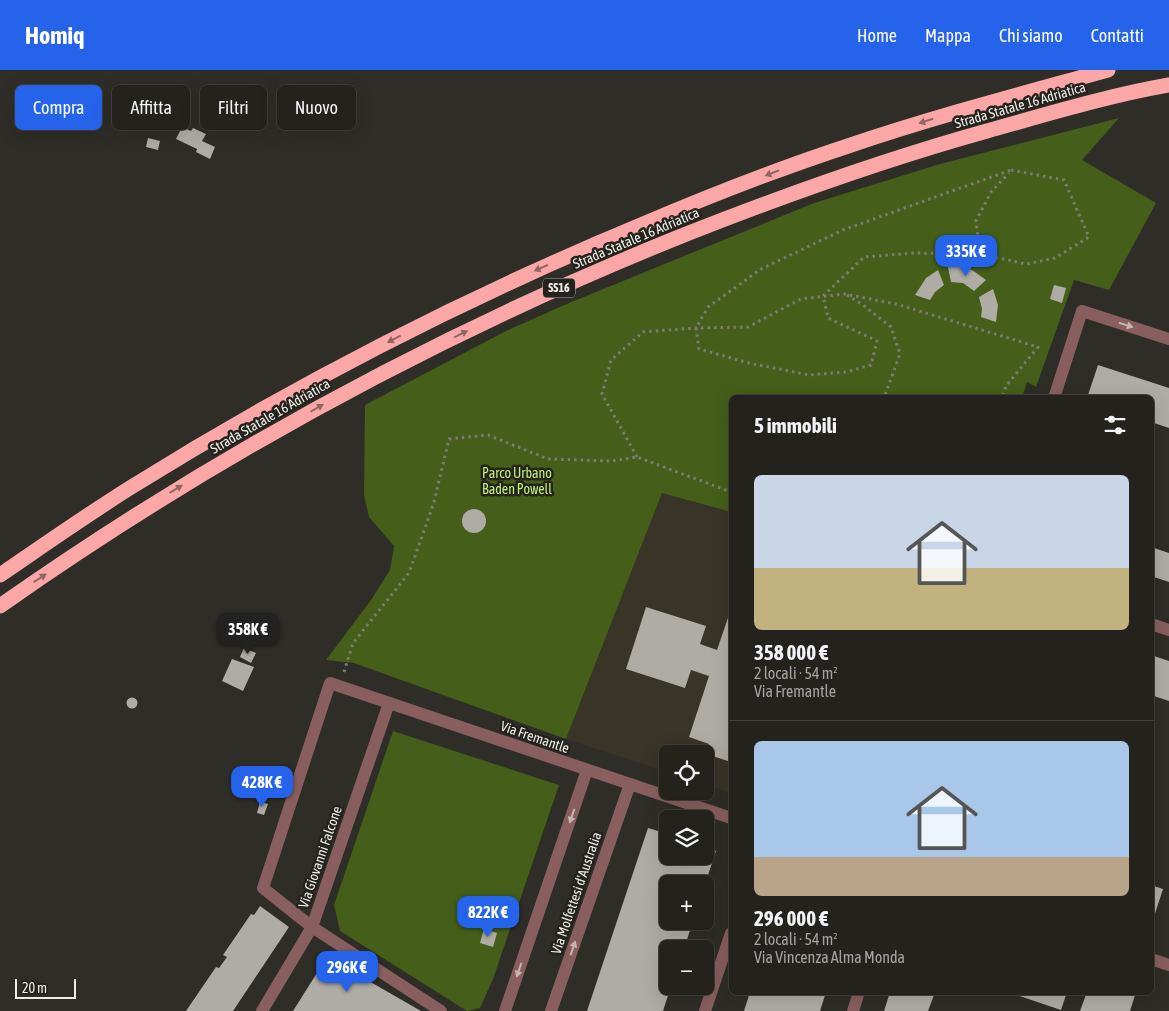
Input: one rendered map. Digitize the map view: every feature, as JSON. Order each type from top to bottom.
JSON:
[{"type":"highway","name":"Strada Statale 16 Adriatica","points":[[0,575],[89,514],[214,437],[328,372],[468,302],[587,247],[708,198],[848,146],[932,119],[1108,70]]},
{"type":"highway","name":"Strada Statale 16 Adriatica","points":[[0,606],[150,505],[339,396],[461,334],[596,271],[784,196],[860,169],[939,144],[1120,94],[1169,84]]},
{"type":"highway","points":[[0,562],[89,514]]},
{"type":"street","points":[[1055,395],[1082,312],[1169,339]]},
{"type":"street","points":[[1154,625],[1169,630]]},
{"type":"street","points":[[334,685],[263,888],[312,927],[441,1011]]},
{"type":"street","name":"Via Fremantle","points":[[334,685],[729,817]]},
{"type":"street","name":"Via Giovanni Falcone","points":[[262,1011],[312,927],[389,703]]},
{"type":"street","name":"Via Molfettesi d'Australia","points":[[505,1011],[587,770]]},
{"type":"street","name":"Via Molfettesi d'Australia","points":[[551,1011],[630,784]]},
{"type":"street","points":[[705,1011],[729,939]]},
{"type":"street","points":[[1154,960],[1169,965]]},
{"type":"street","points":[[853,1011],[858,995]]},
{"type":"path","points":[[980,254],[976,221],[991,192],[1011,170]]},
{"type":"path","points":[[1011,170],[1064,180],[1089,237],[1055,258],[1026,264],[980,254],[916,253],[864,257],[823,296],[828,318],[877,341],[870,365],[846,372],[808,376],[749,363],[699,349],[696,328],[708,307],[761,269],[843,230],[1011,170]]},
{"type":"path","points":[[637,457],[602,394],[611,360],[643,332],[748,327],[801,299],[844,294],[896,304],[1038,347],[1006,386],[1003,395]]},
{"type":"path","points":[[844,294],[863,305],[891,327],[900,354],[885,395]]},
{"type":"path","points":[[334,685],[353,643],[409,573],[434,502],[448,439],[488,435],[548,459],[612,461],[637,457],[729,491]]},
{"type":"shaded area","points":[[662,493],[729,511],[729,792],[714,787],[714,745],[659,745],[659,769],[566,739]]},
{"type":"green space","name":"Parco Urbano Baden Powell","points":[[1119,118],[1082,160],[1156,203],[1109,290],[1074,280],[1036,387],[1027,382],[1023,395],[729,395],[729,511],[662,493],[566,739],[354,663],[326,660],[371,600],[390,570],[394,546],[369,517],[364,495],[365,405],[506,331],[569,303],[814,203],[940,164]]},
{"type":"green space","points":[[393,731],[559,785],[493,979],[480,1008],[467,1011],[340,931],[334,905]]},
{"type":"building","points":[[193,128],[206,134],[202,141],[215,147],[210,159],[196,152],[197,149],[176,139],[180,130],[191,131]]},
{"type":"building","points":[[148,138],[160,141],[158,150],[146,147]]},
{"type":"building","points":[[956,266],[972,270],[986,280],[974,291],[963,283],[951,282],[948,267]]},
{"type":"building","points":[[938,270],[944,285],[935,292],[930,300],[915,295],[926,278]]},
{"type":"building","points":[[1054,285],[1066,288],[1062,303],[1050,299]]},
{"type":"building","points":[[993,289],[998,305],[996,322],[981,317],[982,309],[979,297]]},
{"type":"building","points":[[1098,365],[1169,388],[1169,428],[1154,423],[1154,395],[1088,395]]},
{"type":"building","points":[[474,509],[483,512],[486,521],[483,530],[474,533],[465,530],[462,521],[465,512]]},
{"type":"building","points":[[1154,548],[1169,553],[1169,582],[1154,577]]},
{"type":"building","points":[[646,607],[706,626],[700,644],[717,650],[729,615],[729,761],[714,757],[714,745],[709,745],[689,737],[709,676],[691,670],[685,688],[626,669]]},
{"type":"building","points":[[244,648],[256,653],[251,663],[240,657]]},
{"type":"building","points":[[1154,656],[1169,661],[1169,701],[1154,696]]},
{"type":"building","points":[[232,659],[254,667],[243,691],[222,681]]},
{"type":"building","points":[[130,698],[134,698],[137,703],[136,707],[130,708],[127,705],[127,701]]},
{"type":"building","points":[[260,802],[268,804],[264,815],[257,813]]},
{"type":"building","points":[[648,828],[659,831],[659,865],[711,865],[708,875],[659,875],[659,930],[690,930],[687,940],[659,940],[659,995],[668,995],[663,1011],[587,1011]]},
{"type":"building","points":[[1154,886],[1163,889],[1154,917]]},
{"type":"building","points":[[260,906],[289,927],[233,1011],[186,1011],[216,967],[219,968],[227,957],[223,955],[251,914],[254,915]]},
{"type":"building","points":[[484,929],[497,933],[493,947],[480,943]]},
{"type":"building","points":[[327,957],[421,1011],[293,1011]]},
{"type":"building","points":[[749,995],[825,995],[820,1011],[744,1011]]},
{"type":"building","points":[[889,995],[934,995],[928,1011],[884,1011]]},
{"type":"building","points":[[1017,995],[1066,995],[1061,1010]]},
{"type":"building","points":[[1086,995],[1135,995],[1130,1011],[1080,1011]]}]
